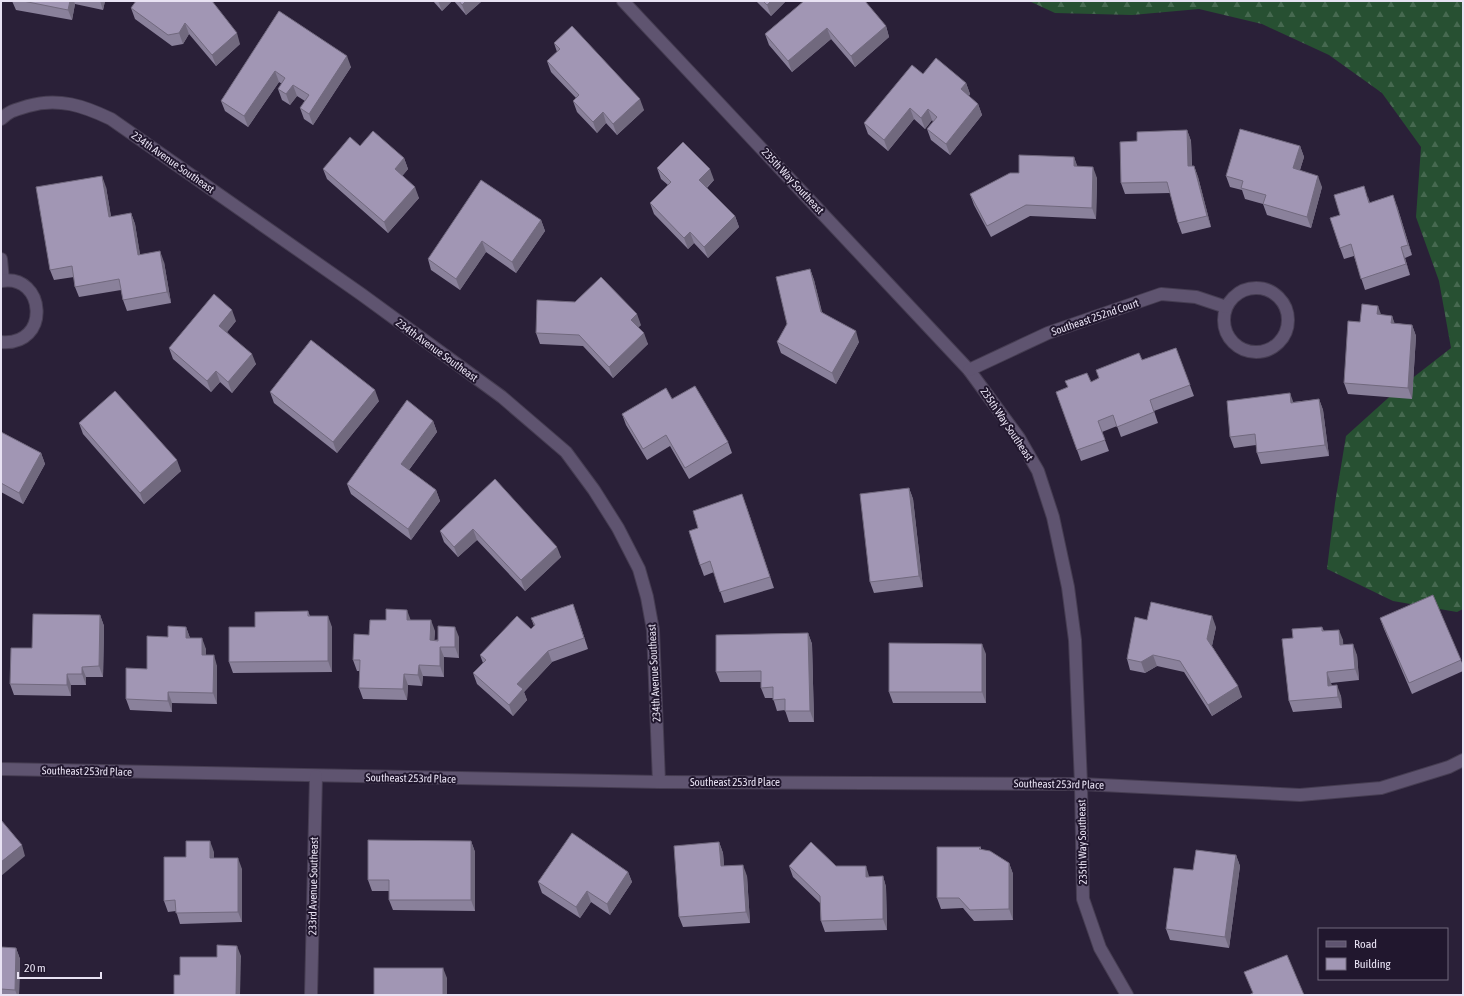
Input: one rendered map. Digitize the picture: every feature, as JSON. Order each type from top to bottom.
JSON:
[{"type":"street","name":"235th Way Southeast","points":[[623,1],[969,370],[1019,438],[1038,471],[1053,517],[1068,587],[1075,640],[1081,784],[1083,899],[1100,948],[1128,995]]},
{"type":"street","name":"234th Avenue Southeast","points":[[1,119],[10,111],[33,104],[50,102],[71,104],[92,110],[111,119],[374,303],[502,397],[566,452],[594,490],[618,528],[639,569],[647,597],[653,630],[659,782]]},
{"type":"street","points":[[1,259],[2,281],[15,282],[26,287],[34,297],[38,309],[36,321],[30,332],[21,340],[9,343],[1,342]]},
{"type":"street","points":[[1256,287],[1269,290],[1279,297],[1286,308],[1288,320],[1286,333],[1279,343],[1268,350],[1255,352],[1243,350],[1232,342],[1225,332],[1223,319],[1226,307],[1233,296],[1244,290],[1256,287]]},
{"type":"street","name":"Southeast 252nd Court","points":[[969,370],[1048,333],[1161,294],[1196,297],[1226,307]]},
{"type":"street","name":"Southeast 253rd Place","points":[[1,769],[659,782],[1081,784],[1300,795],[1382,788],[1463,760]]},
{"type":"street","name":"233rd Avenue Southeast","points":[[311,995],[316,776]]},
{"type":"green space","points":[[1029,1],[1463,1],[1463,609],[1457,612],[1393,601],[1327,569],[1335,503],[1346,436],[1397,390],[1451,348],[1439,281],[1416,217],[1421,147],[1382,93],[1329,55],[1262,24],[1199,9],[1132,15],[1055,13]]},
{"type":"building","points":[[23,1],[70,1],[68,10]]},
{"type":"building","points":[[136,1],[212,1],[237,33],[212,55],[185,23],[179,33],[168,35],[131,8]]},
{"type":"building","points":[[459,1],[466,1],[462,5]]},
{"type":"building","points":[[763,1],[771,1],[767,5]]},
{"type":"building","points":[[804,1],[865,1],[886,26],[851,56],[827,28],[788,61],[765,34]]},
{"type":"building","points":[[279,11],[347,56],[309,114],[300,108],[309,95],[293,85],[286,94],[278,89],[285,78],[275,71],[244,116],[221,101]]},
{"type":"building","points":[[572,26],[640,99],[613,124],[603,112],[593,122],[573,101],[579,95],[547,61],[560,49],[554,43]]},
{"type":"building","points":[[936,58],[966,83],[961,89],[978,104],[946,144],[927,129],[937,117],[928,109],[921,118],[910,108],[884,140],[864,123],[912,65],[923,74]]},
{"type":"building","points":[[1240,129],[1300,146],[1293,168],[1318,176],[1307,217],[1263,204],[1266,195],[1241,188],[1243,181],[1226,176]]},
{"type":"building","points":[[1187,130],[1188,166],[1194,166],[1207,216],[1178,223],[1167,182],[1121,183],[1120,142],[1137,141],[1137,132]]},
{"type":"building","points":[[373,131],[404,158],[395,169],[415,187],[384,222],[323,169],[350,137],[360,146]]},
{"type":"building","points":[[683,142],[710,169],[699,180],[735,216],[704,247],[690,232],[684,238],[650,203],[671,182],[657,168]]},
{"type":"building","points":[[1019,155],[1074,157],[1074,166],[1093,167],[1092,208],[1026,205],[987,226],[970,194],[1010,173],[1019,173]]},
{"type":"building","points":[[102,176],[109,217],[131,213],[138,255],[160,251],[167,292],[123,300],[119,279],[75,287],[72,266],[50,270],[36,187]]},
{"type":"building","points":[[481,180],[541,220],[512,262],[482,241],[456,279],[428,259]]},
{"type":"building","points":[[1364,186],[1369,203],[1393,195],[1408,245],[1401,247],[1406,264],[1361,279],[1351,244],[1340,248],[1330,218],[1340,215],[1334,195]]},
{"type":"building","points":[[810,269],[821,312],[856,331],[832,373],[777,342],[787,324],[776,277]]},
{"type":"building","points":[[601,277],[637,314],[631,320],[644,333],[609,367],[579,335],[536,333],[537,300],[575,302]]},
{"type":"building","points":[[214,294],[232,310],[219,326],[252,354],[228,382],[216,371],[207,381],[169,348]]},
{"type":"building","points":[[1362,304],[1378,306],[1377,314],[1392,316],[1391,323],[1412,325],[1408,388],[1344,383],[1348,321],[1360,322]]},
{"type":"building","points":[[311,340],[375,390],[333,442],[270,392]]},
{"type":"building","points":[[1176,348],[1190,385],[1150,400],[1154,412],[1117,427],[1113,415],[1098,421],[1105,440],[1077,450],[1056,392],[1068,387],[1065,381],[1087,373],[1091,382],[1099,378],[1096,370],[1139,353],[1142,360]]},
{"type":"building","points":[[695,386],[728,442],[685,468],[666,435],[643,449],[622,414],[666,388],[672,399]]},
{"type":"building","points":[[115,391],[177,460],[140,493],[79,423]]},
{"type":"building","points":[[1290,393],[1291,403],[1319,399],[1325,445],[1257,453],[1255,434],[1230,437],[1227,401]]},
{"type":"building","points":[[407,400],[433,421],[401,464],[436,490],[408,529],[347,484]]},
{"type":"building","points":[[1,432],[41,453],[19,493],[1,483]]},
{"type":"building","points":[[495,479],[557,547],[521,580],[473,529],[454,547],[440,531]]},
{"type":"building","points":[[909,488],[919,576],[870,582],[860,494]]},
{"type":"building","points":[[742,494],[770,577],[720,592],[710,561],[700,565],[689,531],[698,528],[693,511]]},
{"type":"building","points":[[1433,595],[1461,660],[1409,683],[1380,618]]},
{"type":"building","points":[[1151,602],[1212,616],[1207,639],[1238,686],[1208,705],[1180,661],[1153,655],[1141,662],[1127,659],[1135,617],[1147,620]]},
{"type":"building","points":[[573,604],[584,638],[548,651],[517,684],[523,689],[509,705],[473,673],[486,660],[480,655],[517,616],[531,629],[535,625],[531,618]]},
{"type":"building","points":[[386,609],[407,610],[407,620],[431,620],[430,640],[438,641],[438,626],[455,627],[455,647],[440,647],[440,666],[419,665],[418,675],[404,674],[403,689],[359,688],[360,660],[353,660],[354,634],[369,635],[370,620],[386,620]]},
{"type":"building","points":[[308,611],[308,616],[328,616],[328,661],[229,662],[229,627],[255,627],[255,612]]},
{"type":"building","points":[[33,614],[100,615],[99,666],[82,667],[82,674],[67,674],[67,685],[10,684],[11,648],[32,648]]},
{"type":"building","points":[[168,626],[186,627],[186,638],[202,638],[202,655],[214,655],[213,693],[168,692],[168,701],[126,699],[126,668],[147,669],[147,636],[168,637]]},
{"type":"building","points":[[1322,627],[1322,631],[1339,630],[1340,645],[1353,644],[1355,669],[1327,672],[1328,686],[1337,685],[1338,697],[1289,701],[1282,639],[1293,638],[1292,629]]},
{"type":"building","points":[[808,633],[810,711],[785,711],[785,699],[773,700],[773,687],[761,688],[761,671],[716,672],[716,635]]},
{"type":"building","points":[[889,643],[982,644],[982,692],[889,692]]},
{"type":"building","points":[[1,820],[22,845],[1,862]]},
{"type":"building","points":[[572,833],[628,872],[607,904],[587,891],[576,907],[538,882]]},
{"type":"building","points":[[368,840],[471,841],[471,900],[389,900],[389,880],[368,880]]},
{"type":"building","points":[[186,841],[210,841],[210,858],[238,858],[238,912],[176,913],[175,900],[164,901],[164,857],[186,857]]},
{"type":"building","points":[[719,842],[721,866],[743,865],[746,912],[679,917],[674,846]]},
{"type":"building","points":[[811,842],[836,866],[866,866],[866,877],[883,876],[883,919],[821,921],[820,896],[789,866]]},
{"type":"building","points":[[937,847],[981,847],[979,849],[990,851],[1009,863],[1009,909],[970,910],[959,898],[937,898]]},
{"type":"building","points":[[1196,850],[1236,855],[1225,937],[1166,929],[1174,868],[1193,870]]},
{"type":"building","points":[[217,945],[237,946],[236,995],[174,995],[174,975],[180,975],[180,957],[217,957]]},
{"type":"building","points":[[1,947],[16,948],[15,990],[1,989]]},
{"type":"building","points":[[1287,955],[1304,995],[1249,995],[1253,993],[1244,972]]},
{"type":"building","points":[[374,968],[443,968],[443,995],[374,995]]}]
